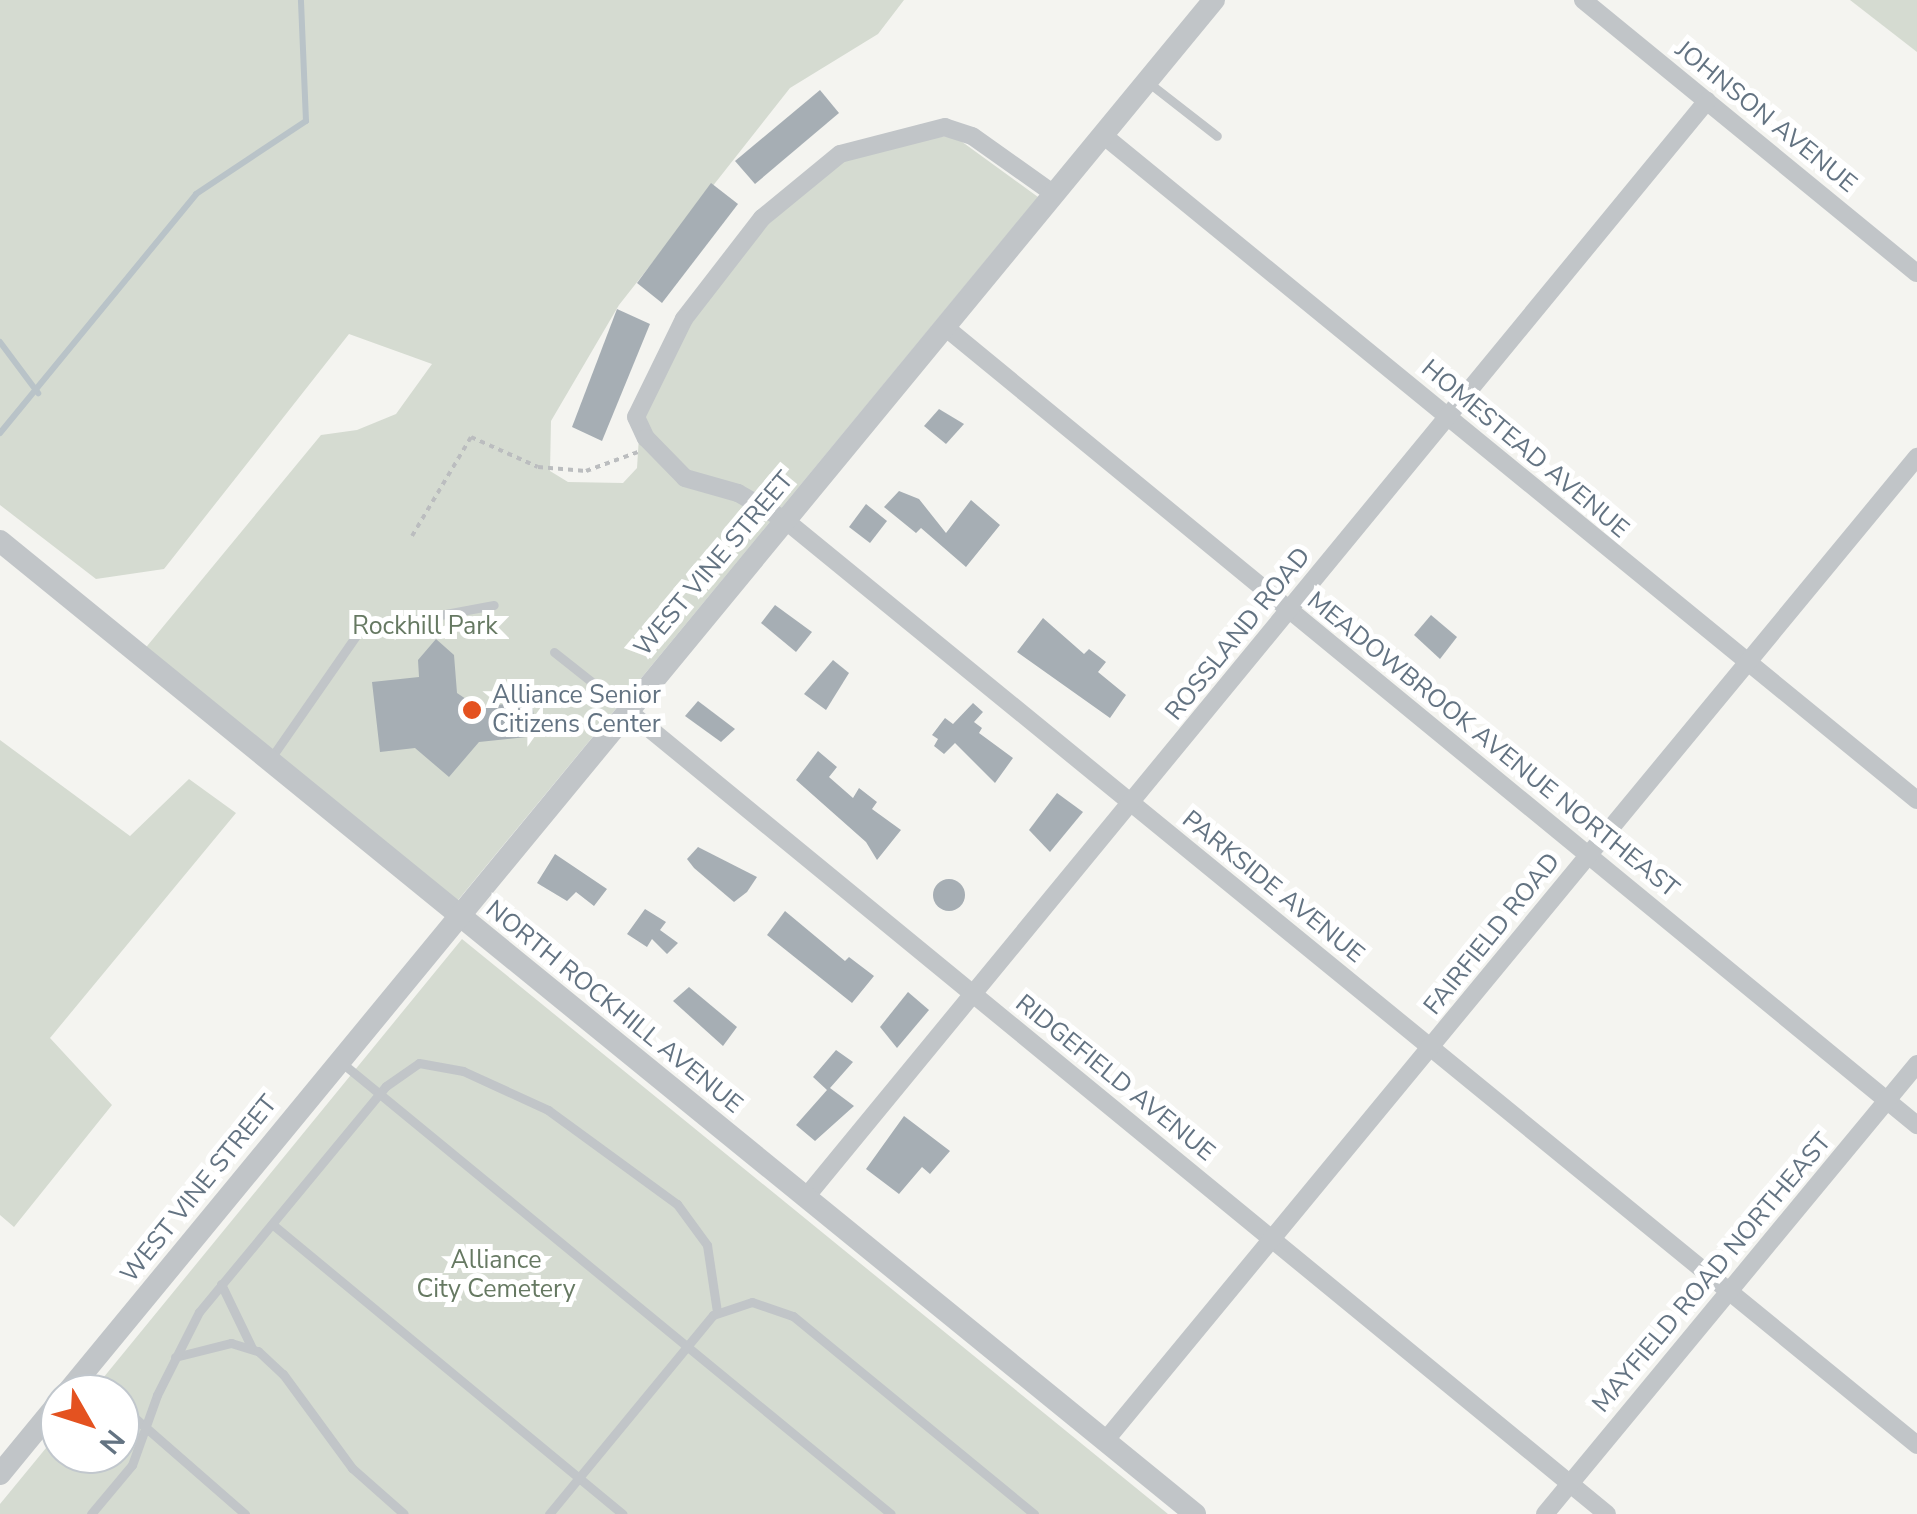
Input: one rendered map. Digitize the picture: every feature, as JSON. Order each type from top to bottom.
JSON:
[{"type":"street","name":"WEST VINE STREET","points":[[82,1374],[1214,0]]},
{"type":"street","name":"JOHNSON AVENUE","points":[[1584,0],[1917,273]]},
{"type":"street","name":"ROSSLAND ROAD","points":[[806,1197],[1707,101]]},
{"type":"street","points":[[650,443],[636,417],[684,319],[762,218],[840,154],[945,127],[972,136],[1054,194]]},
{"type":"street","name":"HOMESTEAD AVENUE","points":[[1103,134],[1917,800]]},
{"type":"street","name":"MEADOWBROOK AVENUE NORTHEAST","points":[[945,326],[1917,1124]]},
{"type":"street","name":"PARKSIDE AVENUE","points":[[650,443],[685,478],[738,493],[785,520],[1917,1446]]},
{"type":"street","name":"FAIRFIELD ROAD","points":[[1105,1441],[1917,458]]},
{"type":"street","name":"NORTH ROCKHILL AVENUE","points":[[0,542],[1195,1514]]},
{"type":"street","name":"RIDGEFIELD AVENUE","points":[[628,711],[1607,1514]]},
{"type":"street","name":"MAYFIELD ROAD NORTHEAST","points":[[1545,1514],[1917,1064]]},
{"type":"street","points":[[0,1474],[40,1425]]},
{"type":"lane","points":[[1147,81],[1217,136]]},
{"type":"lane","points":[[269,760],[360,630],[494,604]]},
{"type":"lane","points":[[554,652],[628,711]]},
{"type":"lane","points":[[340,1061],[891,1514]]},
{"type":"lane","points":[[92,1514],[127,1473],[176,1357],[221,1284],[380,1093],[410,1066],[439,1064],[561,1118],[688,1216],[712,1260],[718,1312]]},
{"type":"lane","points":[[272,1224],[623,1514]]},
{"type":"lane","points":[[221,1284],[252,1348],[283,1374],[352,1468],[404,1514]]},
{"type":"lane","points":[[549,1514],[718,1312],[752,1302],[779,1307],[1034,1514]]},
{"type":"lane","points":[[176,1357],[221,1344],[252,1348]]},
{"type":"lane","points":[[140,1421],[244,1514]]},
{"type":"path","points":[[412,536],[471,437],[538,467],[586,471],[627,460],[650,443]]},
{"type":"green space","name":"Rockhill Park","points":[[0,0],[904,0],[878,34],[790,88],[619,305],[551,421],[550,471],[568,482],[623,483],[637,468],[640,420],[680,333],[763,229],[835,163],[915,139],[954,136],[1038,197],[454,905],[143,651],[321,435],[357,430],[396,414],[432,364],[349,334],[164,569],[96,579],[0,505]]},
{"type":"green space","points":[[1850,0],[1917,0],[1917,52]]},
{"type":"green space","points":[[0,740],[130,836],[189,779],[236,813],[50,1038],[112,1105],[14,1227],[0,1215]]},
{"type":"green space","name":"Alliance City Cemetery","points":[[462,939],[1168,1514],[0,1514],[0,1504],[40,1455],[40,1474],[140,1474],[140,1374],[106,1374]]},
{"type":"building","points":[[820,90],[839,113],[755,184],[735,161]]},
{"type":"building","points":[[711,183],[738,204],[662,303],[637,283]]},
{"type":"building","points":[[617,309],[650,324],[602,441],[572,427]]},
{"type":"building","points":[[939,409],[964,424],[946,444],[924,426]]},
{"type":"building","points":[[899,491],[919,499],[946,533],[971,500],[1000,525],[966,567],[921,528],[916,533],[884,507]]},
{"type":"building","points":[[866,504],[887,521],[870,543],[849,527]]},
{"type":"building","points":[[775,605],[812,632],[796,652],[761,623]]},
{"type":"building","points":[[1431,615],[1457,637],[1440,659],[1414,635]]},
{"type":"building","points":[[1043,618],[1084,654],[1089,649],[1106,662],[1098,672],[1126,695],[1110,718],[1017,652]]},
{"type":"building","name":"Alliance Senior Citizens Center","points":[[436,639],[454,655],[457,693],[478,707],[532,701],[536,736],[479,742],[449,777],[415,748],[380,752],[372,682],[419,677],[418,660]]},
{"type":"building","points":[[833,660],[849,673],[826,710],[804,694]]},
{"type":"building","points":[[698,701],[735,729],[721,742],[685,716]]},
{"type":"building","points":[[973,703],[983,712],[974,722],[982,728],[979,733],[1013,758],[995,783],[955,743],[944,754],[934,746],[938,739],[932,735],[945,718],[953,724]]},
{"type":"building","points":[[818,751],[837,767],[829,777],[853,798],[859,788],[877,802],[872,809],[901,830],[877,860],[866,842],[796,780]]},
{"type":"building","points":[[1057,793],[1083,812],[1050,852],[1029,830]]},
{"type":"building","points":[[698,847],[757,877],[747,892],[734,902],[694,868],[687,859]]},
{"type":"building","points":[[555,854],[607,889],[594,906],[576,892],[567,901],[537,883]]},
{"type":"building","points":[[949,879],[960,884],[965,895],[960,906],[949,911],[938,906],[933,895],[938,884]]},
{"type":"building","points":[[645,909],[666,922],[660,930],[678,943],[667,954],[652,939],[647,947],[627,934]]},
{"type":"building","points":[[785,911],[845,961],[849,957],[874,976],[852,1003],[767,935]]},
{"type":"building","points":[[689,987],[737,1027],[723,1046],[673,1001]]},
{"type":"building","points":[[908,992],[929,1010],[897,1048],[880,1027]]},
{"type":"building","points":[[836,1050],[853,1062],[830,1088],[854,1106],[815,1141],[796,1125],[827,1090],[813,1077]]},
{"type":"building","points":[[904,1116],[950,1151],[930,1174],[922,1167],[899,1194],[866,1169]]},
{"type":"waterway","points":[[0,433],[196,194],[306,121],[301,0]]},
{"type":"waterway","points":[[0,342],[38,393]]},
{"type":"place","name":"Alliance Senior Citizens Center","points":[[472,710]]}]
